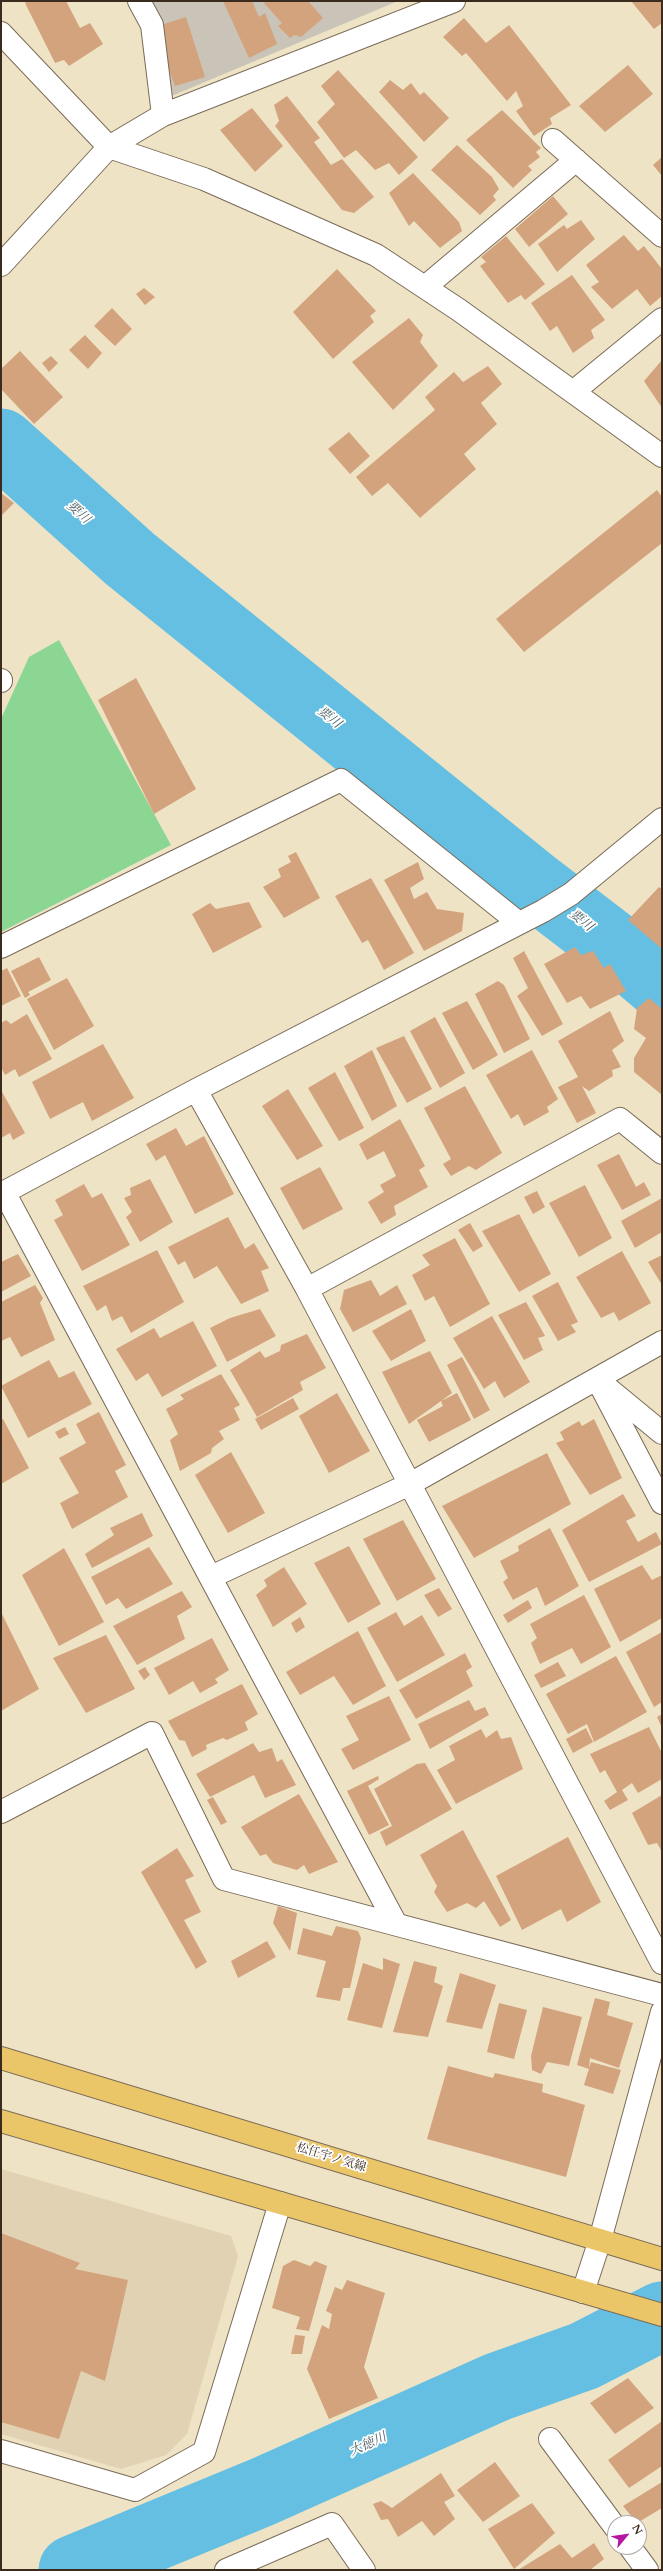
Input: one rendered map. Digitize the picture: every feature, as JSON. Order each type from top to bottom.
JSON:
[{"type":"main road","name":"松任宇ノ気線","points":[[1,2058],[662,2258]]},
{"type":"main road","points":[[1,2121],[662,2315]]},
{"type":"street","points":[[139,1],[152,25],[163,116]]},
{"type":"street","points":[[1,264],[109,147],[163,116],[454,1]]},
{"type":"street","points":[[1,33],[109,147],[204,179],[376,255],[425,287],[662,456]]},
{"type":"street","points":[[553,140],[662,236]]},
{"type":"street","points":[[425,287],[576,160]]},
{"type":"street","points":[[573,392],[662,319]]},
{"type":"street","points":[[1,947],[341,780],[519,923]]},
{"type":"street","points":[[396,1924],[211,1577],[3,1193],[196,1090],[543,911],[571,894],[662,819]]},
{"type":"street","points":[[196,1090],[307,1289],[662,1963]]},
{"type":"street","points":[[307,1289],[620,1119],[662,1153]]},
{"type":"street","points":[[211,1577],[410,1484],[662,1342]]},
{"type":"street","points":[[597,1379],[662,1433]]},
{"type":"street","points":[[597,1379],[662,1503]]},
{"type":"street","points":[[1,1812],[152,1733],[224,1879],[662,1995]]},
{"type":"street","points":[[575,2289],[600,2240],[662,2012]]},
{"type":"street","points":[[1,2451],[135,2490],[204,2452],[280,2203]]},
{"type":"street","points":[[550,2439],[607,2516]]},
{"type":"street","points":[[226,2570],[332,2524],[364,2570]]},
{"type":"street","points":[[636,2555],[647,2570]]},
{"type":"shaded area","points":[[148,1],[398,1],[169,97]]},
{"type":"shaded area","points":[[1,2169],[231,2236],[238,2256],[187,2434],[166,2455],[121,2469],[1,2434]]},
{"type":"green space","points":[[59,640],[171,845],[1,932],[1,719],[29,657]]},
{"type":"building","points":[[28,1],[66,1],[80,28],[90,23],[103,44],[69,66],[64,60],[55,63],[25,3]]},
{"type":"building","points":[[223,1],[252,1],[259,17],[265,13],[277,44],[249,58]]},
{"type":"building","points":[[266,1],[308,1],[323,18],[301,37],[294,35],[290,38],[278,26],[282,23],[264,3]]},
{"type":"building","points":[[631,1],[662,1],[662,23],[654,29]]},
{"type":"building","points":[[186,17],[205,77],[175,86],[164,56],[161,25]]},
{"type":"building","points":[[464,18],[486,43],[509,25],[571,105],[550,118],[552,124],[534,136],[516,111],[523,106],[516,91],[507,101],[466,53],[462,56],[443,37]]},
{"type":"building","points":[[628,65],[653,94],[605,132],[579,106]]},
{"type":"building","points":[[338,70],[418,157],[399,175],[389,163],[375,170],[356,150],[344,158],[317,122],[335,104],[321,86]]},
{"type":"building","points":[[390,80],[403,90],[411,83],[420,95],[424,92],[449,118],[424,142],[379,92]]},
{"type":"building","points":[[287,96],[320,138],[314,142],[331,165],[342,159],[374,197],[354,213],[342,210],[275,126],[279,121],[274,105]]},
{"type":"building","points":[[252,108],[283,146],[255,172],[220,130]]},
{"type":"building","points":[[502,110],[541,148],[536,152],[540,157],[528,166],[532,170],[513,188],[466,140]]},
{"type":"building","points":[[457,145],[492,177],[499,189],[493,196],[496,200],[480,215],[431,170]]},
{"type":"building","points":[[662,157],[662,176],[653,165]]},
{"type":"building","points":[[413,173],[459,222],[462,231],[440,248],[414,221],[409,226],[389,193]]},
{"type":"building","points":[[553,196],[568,214],[529,247],[515,229]]},
{"type":"building","points":[[581,220],[595,239],[557,272],[538,244],[564,225],[567,229]]},
{"type":"building","points":[[624,235],[638,251],[644,246],[662,269],[662,296],[650,306],[637,289],[612,309],[591,287],[599,282],[586,265]]},
{"type":"building","points":[[506,236],[545,284],[525,300],[521,295],[508,303],[480,266],[486,262],[481,257]]},
{"type":"building","points":[[337,269],[376,311],[370,316],[374,322],[333,359],[293,312]]},
{"type":"building","points":[[572,275],[605,320],[591,330],[594,338],[573,353],[557,326],[550,331],[531,303]]},
{"type":"building","points":[[144,288],[155,297],[145,305],[136,294]]},
{"type":"building","points":[[112,308],[132,329],[115,346],[94,326]]},
{"type":"building","points":[[409,318],[423,335],[420,342],[438,366],[393,410],[352,362]]},
{"type":"building","points":[[85,335],[102,353],[88,369],[69,350]]},
{"type":"building","points":[[20,351],[63,397],[34,424],[1,389],[1,369]]},
{"type":"building","points":[[51,356],[58,363],[49,372],[42,363]]},
{"type":"building","points":[[662,360],[662,408],[644,381]]},
{"type":"building","points":[[488,366],[502,384],[481,403],[497,424],[464,454],[476,469],[420,518],[388,483],[372,496],[356,477],[435,410],[425,397],[454,372],[463,382]]},
{"type":"building","points":[[349,432],[370,456],[350,474],[328,449]]},
{"type":"building","points":[[657,490],[662,497],[662,543],[524,652],[496,619]]},
{"type":"building","points":[[1,493],[14,503],[1,516]]},
{"type":"building","points":[[136,678],[196,789],[154,814],[98,700]]},
{"type":"building","points":[[296,852],[320,898],[284,918],[263,887],[281,877],[278,869],[291,862],[288,856]]},
{"type":"building","points":[[418,862],[424,879],[410,888],[414,899],[427,892],[437,909],[464,913],[462,931],[424,951],[384,880]]},
{"type":"building","points":[[371,878],[414,953],[384,970],[368,940],[362,943],[335,896]]},
{"type":"building","points":[[659,887],[662,889],[662,949],[628,920]]},
{"type":"building","points":[[249,902],[262,927],[213,953],[192,914],[210,903],[216,909]]},
{"type":"building","points":[[575,947],[581,955],[593,951],[604,968],[610,964],[626,991],[590,1009],[581,996],[567,1003],[544,964]]},
{"type":"building","points":[[524,951],[563,1024],[542,1036],[517,996],[528,988],[513,958]]},
{"type":"building","points":[[39,957],[51,980],[28,992],[30,995],[25,998],[11,971]]},
{"type":"building","points":[[7,968],[21,996],[1,1006],[1,971]]},
{"type":"building","points":[[67,978],[94,1026],[54,1050],[27,999]]},
{"type":"building","points":[[498,981],[504,985],[530,1039],[504,1053],[475,994]]},
{"type":"building","points":[[649,998],[662,1009],[662,1095],[634,1072],[634,1058],[646,1038],[634,1029],[637,1008]]},
{"type":"building","points":[[467,1001],[498,1055],[473,1070],[442,1013]]},
{"type":"building","points":[[610,1011],[624,1041],[612,1050],[621,1067],[612,1070],[613,1076],[589,1091],[582,1086],[596,1113],[577,1123],[558,1087],[578,1077],[558,1041]]},
{"type":"building","points":[[27,1014],[52,1059],[19,1077],[15,1069],[5,1075],[1,1067],[1,1023],[6,1020],[11,1024]]},
{"type":"building","points":[[435,1017],[465,1073],[440,1088],[410,1031]]},
{"type":"building","points":[[404,1036],[432,1089],[407,1103],[376,1048]]},
{"type":"building","points":[[103,1044],[134,1098],[92,1121],[83,1102],[50,1119],[32,1082]]},
{"type":"building","points":[[372,1050],[397,1106],[372,1121],[344,1066]]},
{"type":"building","points":[[532,1050],[558,1099],[547,1107],[549,1112],[524,1126],[518,1114],[511,1119],[486,1075]]},
{"type":"building","points":[[335,1072],[364,1128],[339,1141],[308,1088]]},
{"type":"building","points":[[465,1086],[502,1153],[476,1170],[469,1166],[451,1176],[443,1164],[451,1159],[424,1108]]},
{"type":"building","points":[[288,1089],[323,1146],[297,1160],[262,1106]]},
{"type":"building","points":[[1,1090],[25,1133],[13,1140],[10,1133],[1,1138]]},
{"type":"building","points":[[400,1119],[425,1166],[419,1170],[428,1187],[394,1206],[396,1215],[381,1224],[368,1202],[384,1192],[380,1185],[396,1176],[384,1151],[367,1160],[359,1144]]},
{"type":"building","points":[[176,1128],[186,1146],[204,1136],[234,1194],[195,1214],[165,1155],[156,1161],[146,1144]]},
{"type":"building","points":[[619,1154],[636,1187],[644,1182],[651,1195],[622,1210],[597,1165]]},
{"type":"building","points":[[320,1167],[343,1209],[303,1230],[280,1188]]},
{"type":"building","points":[[150,1179],[173,1222],[140,1242],[126,1217],[132,1212],[124,1198],[131,1195],[130,1188]]},
{"type":"building","points":[[84,1184],[92,1198],[102,1193],[130,1245],[82,1271],[54,1220],[63,1215],[55,1200]]},
{"type":"building","points":[[585,1185],[612,1238],[579,1257],[549,1203]]},
{"type":"building","points":[[537,1191],[545,1207],[533,1214],[524,1197]]},
{"type":"building","points":[[662,1198],[662,1232],[635,1248],[621,1221]]},
{"type":"building","points":[[519,1214],[551,1274],[519,1292],[482,1231]]},
{"type":"building","points":[[228,1217],[245,1249],[254,1243],[269,1268],[261,1271],[269,1291],[241,1304],[217,1266],[194,1279],[185,1261],[178,1265],[168,1247]]},
{"type":"building","points":[[470,1223],[483,1246],[473,1252],[458,1230]]},
{"type":"building","points":[[455,1238],[490,1304],[450,1327],[434,1296],[425,1301],[412,1275],[430,1265],[422,1255]]},
{"type":"building","points":[[157,1250],[184,1302],[131,1333],[122,1316],[112,1321],[106,1305],[97,1311],[83,1286]]},
{"type":"building","points":[[622,1251],[651,1303],[619,1321],[614,1312],[601,1318],[576,1277]]},
{"type":"building","points":[[18,1254],[31,1276],[1,1292],[1,1262]]},
{"type":"building","points":[[662,1255],[662,1285],[648,1262]]},
{"type":"building","points":[[371,1280],[380,1296],[397,1285],[407,1304],[353,1332],[340,1309],[344,1290]]},
{"type":"building","points":[[558,1282],[578,1322],[571,1325],[576,1332],[558,1341],[532,1296]]},
{"type":"building","points":[[35,1285],[43,1298],[40,1303],[55,1340],[21,1357],[10,1337],[1,1341],[1,1302]]},
{"type":"building","points":[[526,1302],[545,1336],[538,1338],[543,1350],[524,1360],[498,1315]]},
{"type":"building","points":[[260,1309],[276,1336],[227,1362],[210,1328],[230,1318]]},
{"type":"building","points":[[411,1309],[426,1341],[391,1361],[372,1331]]},
{"type":"building","points":[[492,1316],[530,1382],[504,1398],[495,1381],[484,1389],[453,1338]]},
{"type":"building","points":[[193,1321],[217,1366],[162,1397],[148,1373],[136,1381],[116,1349],[154,1328],[160,1338]]},
{"type":"building","points":[[307,1334],[326,1368],[300,1382],[303,1390],[257,1417],[230,1370],[260,1351],[265,1358],[280,1351],[281,1345]]},
{"type":"building","points":[[430,1351],[452,1393],[409,1424],[382,1372]]},
{"type":"building","points":[[462,1357],[490,1410],[474,1419],[447,1365]]},
{"type":"building","points":[[49,1360],[59,1378],[74,1371],[92,1404],[28,1438],[1,1386]]},
{"type":"building","points":[[221,1374],[240,1405],[234,1408],[240,1420],[219,1431],[224,1439],[212,1448],[211,1453],[180,1471],[170,1440],[178,1434],[166,1409],[184,1399],[180,1395]]},
{"type":"building","points":[[337,1393],[370,1451],[329,1473],[299,1416]]},
{"type":"building","points":[[457,1393],[471,1420],[429,1442],[417,1420],[443,1406],[441,1401]]},
{"type":"building","points":[[293,1398],[299,1409],[261,1430],[255,1419]]},
{"type":"building","points":[[99,1412],[126,1465],[115,1471],[128,1497],[72,1529],[60,1503],[79,1493],[59,1458],[86,1443],[76,1424]]},
{"type":"building","points":[[3,1419],[29,1468],[1,1484],[1,1420]]},
{"type":"building","points":[[594,1419],[622,1478],[590,1495],[556,1443],[564,1440],[560,1432],[579,1421],[582,1426]]},
{"type":"building","points":[[65,1427],[69,1434],[59,1439],[55,1432]]},
{"type":"building","points":[[231,1452],[265,1513],[228,1533],[195,1475]]},
{"type":"building","points":[[547,1453],[571,1504],[474,1558],[442,1506]]},
{"type":"building","points":[[623,1494],[636,1516],[626,1521],[638,1542],[656,1532],[662,1544],[589,1582],[562,1530]]},
{"type":"building","points":[[142,1513],[153,1536],[92,1568],[85,1554],[114,1535],[110,1528]]},
{"type":"building","points":[[403,1520],[436,1579],[397,1601],[363,1539]]},
{"type":"building","points":[[550,1528],[579,1586],[545,1606],[537,1587],[513,1600],[503,1582],[508,1578],[500,1561],[519,1551],[518,1546]]},
{"type":"building","points":[[349,1546],[381,1604],[348,1623],[314,1563]]},
{"type":"building","points":[[149,1547],[173,1584],[126,1609],[118,1598],[106,1605],[91,1577]]},
{"type":"building","points":[[64,1548],[104,1622],[59,1646],[22,1575]]},
{"type":"building","points":[[642,1565],[652,1580],[662,1575],[662,1618],[620,1642],[594,1589]]},
{"type":"building","points":[[284,1567],[307,1604],[273,1627],[256,1595],[267,1586],[264,1580]]},
{"type":"building","points":[[439,1588],[452,1609],[438,1617],[424,1595]]},
{"type":"building","points":[[182,1591],[192,1607],[177,1616],[185,1639],[137,1665],[113,1626]]},
{"type":"building","points":[[584,1595],[611,1647],[581,1664],[572,1648],[540,1664],[531,1643],[537,1638],[530,1624]]},
{"type":"building","points":[[528,1600],[532,1608],[508,1623],[503,1615]]},
{"type":"building","points":[[1,1612],[39,1689],[1,1711]]},
{"type":"building","points":[[396,1612],[404,1626],[422,1615],[445,1655],[397,1682],[367,1628]]},
{"type":"building","points":[[300,1617],[305,1627],[296,1633],[291,1623]]},
{"type":"building","points":[[358,1631],[386,1686],[353,1705],[334,1676],[300,1695],[286,1672]]},
{"type":"building","points":[[662,1632],[662,1702],[654,1707],[626,1652]]},
{"type":"building","points":[[106,1635],[135,1689],[86,1713],[53,1658]]},
{"type":"building","points":[[212,1638],[229,1670],[215,1679],[218,1683],[200,1693],[193,1681],[169,1695],[154,1668]]},
{"type":"building","points":[[465,1653],[472,1667],[466,1671],[473,1686],[416,1719],[399,1690]]},
{"type":"building","points":[[616,1656],[647,1712],[594,1742],[587,1724],[568,1734],[546,1694]]},
{"type":"building","points":[[558,1662],[566,1676],[541,1688],[534,1675]]},
{"type":"building","points":[[145,1667],[150,1675],[144,1680],[138,1671]]},
{"type":"building","points":[[242,1684],[258,1714],[245,1722],[248,1730],[227,1740],[223,1738],[206,1745],[207,1749],[192,1757],[185,1741],[179,1740],[168,1721]]},
{"type":"building","points":[[389,1696],[411,1740],[353,1770],[341,1749],[359,1740],[346,1716]]},
{"type":"building","points":[[469,1700],[475,1711],[485,1707],[489,1715],[430,1749],[418,1724]]},
{"type":"building","points":[[662,1714],[662,1728],[657,1717]]},
{"type":"building","points":[[649,1727],[662,1753],[662,1779],[638,1793],[632,1783],[622,1790],[628,1800],[610,1810],[604,1801],[617,1792],[605,1770],[600,1773],[590,1754]]},
{"type":"building","points":[[586,1728],[593,1742],[573,1753],[566,1739]]},
{"type":"building","points":[[481,1729],[486,1738],[497,1730],[501,1739],[511,1737],[523,1769],[456,1804],[437,1770],[455,1760],[449,1746]]},
{"type":"building","points":[[253,1743],[259,1752],[272,1748],[277,1762],[282,1759],[296,1785],[265,1798],[254,1775],[210,1797],[196,1774]]},
{"type":"building","points":[[425,1763],[452,1809],[386,1846],[380,1832],[392,1826],[374,1789],[417,1764]]},
{"type":"building","points":[[378,1776],[379,1779],[368,1786],[389,1825],[369,1835],[347,1791]]},
{"type":"building","points":[[299,1794],[338,1862],[309,1874],[304,1865],[297,1870],[273,1863],[266,1854],[260,1856],[241,1827]]},
{"type":"building","points":[[662,1795],[662,1852],[657,1843],[648,1845],[632,1813]]},
{"type":"building","points":[[213,1797],[227,1822],[221,1825],[207,1800]]},
{"type":"building","points":[[463,1830],[511,1920],[500,1927],[484,1901],[476,1908],[467,1903],[447,1912],[434,1892],[437,1886],[420,1855]]},
{"type":"building","points":[[568,1837],[601,1902],[567,1922],[561,1909],[522,1930],[496,1876]]},
{"type":"building","points":[[177,1848],[194,1876],[185,1880],[201,1912],[184,1920],[207,1962],[196,1969],[141,1872]]},
{"type":"building","points":[[278,1906],[297,1913],[290,1951],[273,1923]]},
{"type":"building","points":[[336,1926],[358,1931],[361,1938],[350,1988],[343,1988],[340,2001],[316,1997],[326,1961],[297,1954],[303,1928],[332,1936]]},
{"type":"building","points":[[267,1941],[276,1957],[238,1978],[231,1961]]},
{"type":"building","points":[[383,1958],[400,1964],[382,2028],[347,2020],[363,1963],[383,1970]]},
{"type":"building","points":[[414,1961],[437,1967],[434,1982],[443,1986],[428,2037],[393,2032]]},
{"type":"building","points":[[460,1973],[496,1985],[482,2029],[446,2022]]},
{"type":"building","points":[[595,1998],[610,2002],[607,2015],[633,2023],[619,2068],[590,2058],[589,2069],[577,2065]]},
{"type":"building","points":[[499,2003],[527,2010],[514,2059],[487,2052]]},
{"type":"building","points":[[543,2007],[582,2017],[569,2066],[547,2062],[541,2074],[532,2070],[531,2056]]},
{"type":"building","points":[[591,2062],[621,2070],[613,2094],[584,2085]]},
{"type":"building","points":[[448,2066],[493,2078],[495,2073],[543,2084],[542,2092],[585,2105],[566,2177],[427,2139]]},
{"type":"building","points":[[1,2233],[80,2263],[75,2269],[128,2280],[105,2381],[81,2371],[59,2439],[1,2422]]},
{"type":"building","points":[[294,2260],[310,2266],[315,2261],[327,2266],[309,2331],[296,2329],[300,2317],[272,2308],[283,2266]]},
{"type":"building","points":[[347,2280],[385,2293],[364,2367],[378,2398],[329,2419],[307,2369],[322,2325],[329,2329],[332,2314],[326,2311],[335,2287],[342,2290]]},
{"type":"building","points":[[295,2335],[305,2336],[302,2354],[291,2354]]},
{"type":"building","points":[[628,2378],[654,2408],[615,2434],[590,2403]]},
{"type":"building","points":[[662,2421],[662,2466],[629,2488],[608,2460]]},
{"type":"building","points":[[495,2462],[520,2496],[483,2522],[457,2490]]},
{"type":"building","points":[[441,2473],[455,2496],[444,2502],[455,2519],[434,2536],[422,2521],[398,2537],[388,2519],[381,2520],[373,2504],[381,2501],[392,2508]]},
{"type":"building","points":[[662,2482],[662,2508],[647,2517],[647,2515],[630,2515],[623,2506]]},
{"type":"building","points":[[532,2503],[555,2533],[514,2569],[488,2529]]},
{"type":"building","points":[[594,2543],[604,2559],[590,2570],[518,2570],[560,2544],[572,2558]]},
{"type":"waterway","name":"要川","points":[[1,443],[130,559],[533,884],[628,957],[662,986]]},
{"type":"waterway","name":"大徳川","points":[[73,2570],[262,2492],[497,2387],[584,2356],[662,2316]]}]
